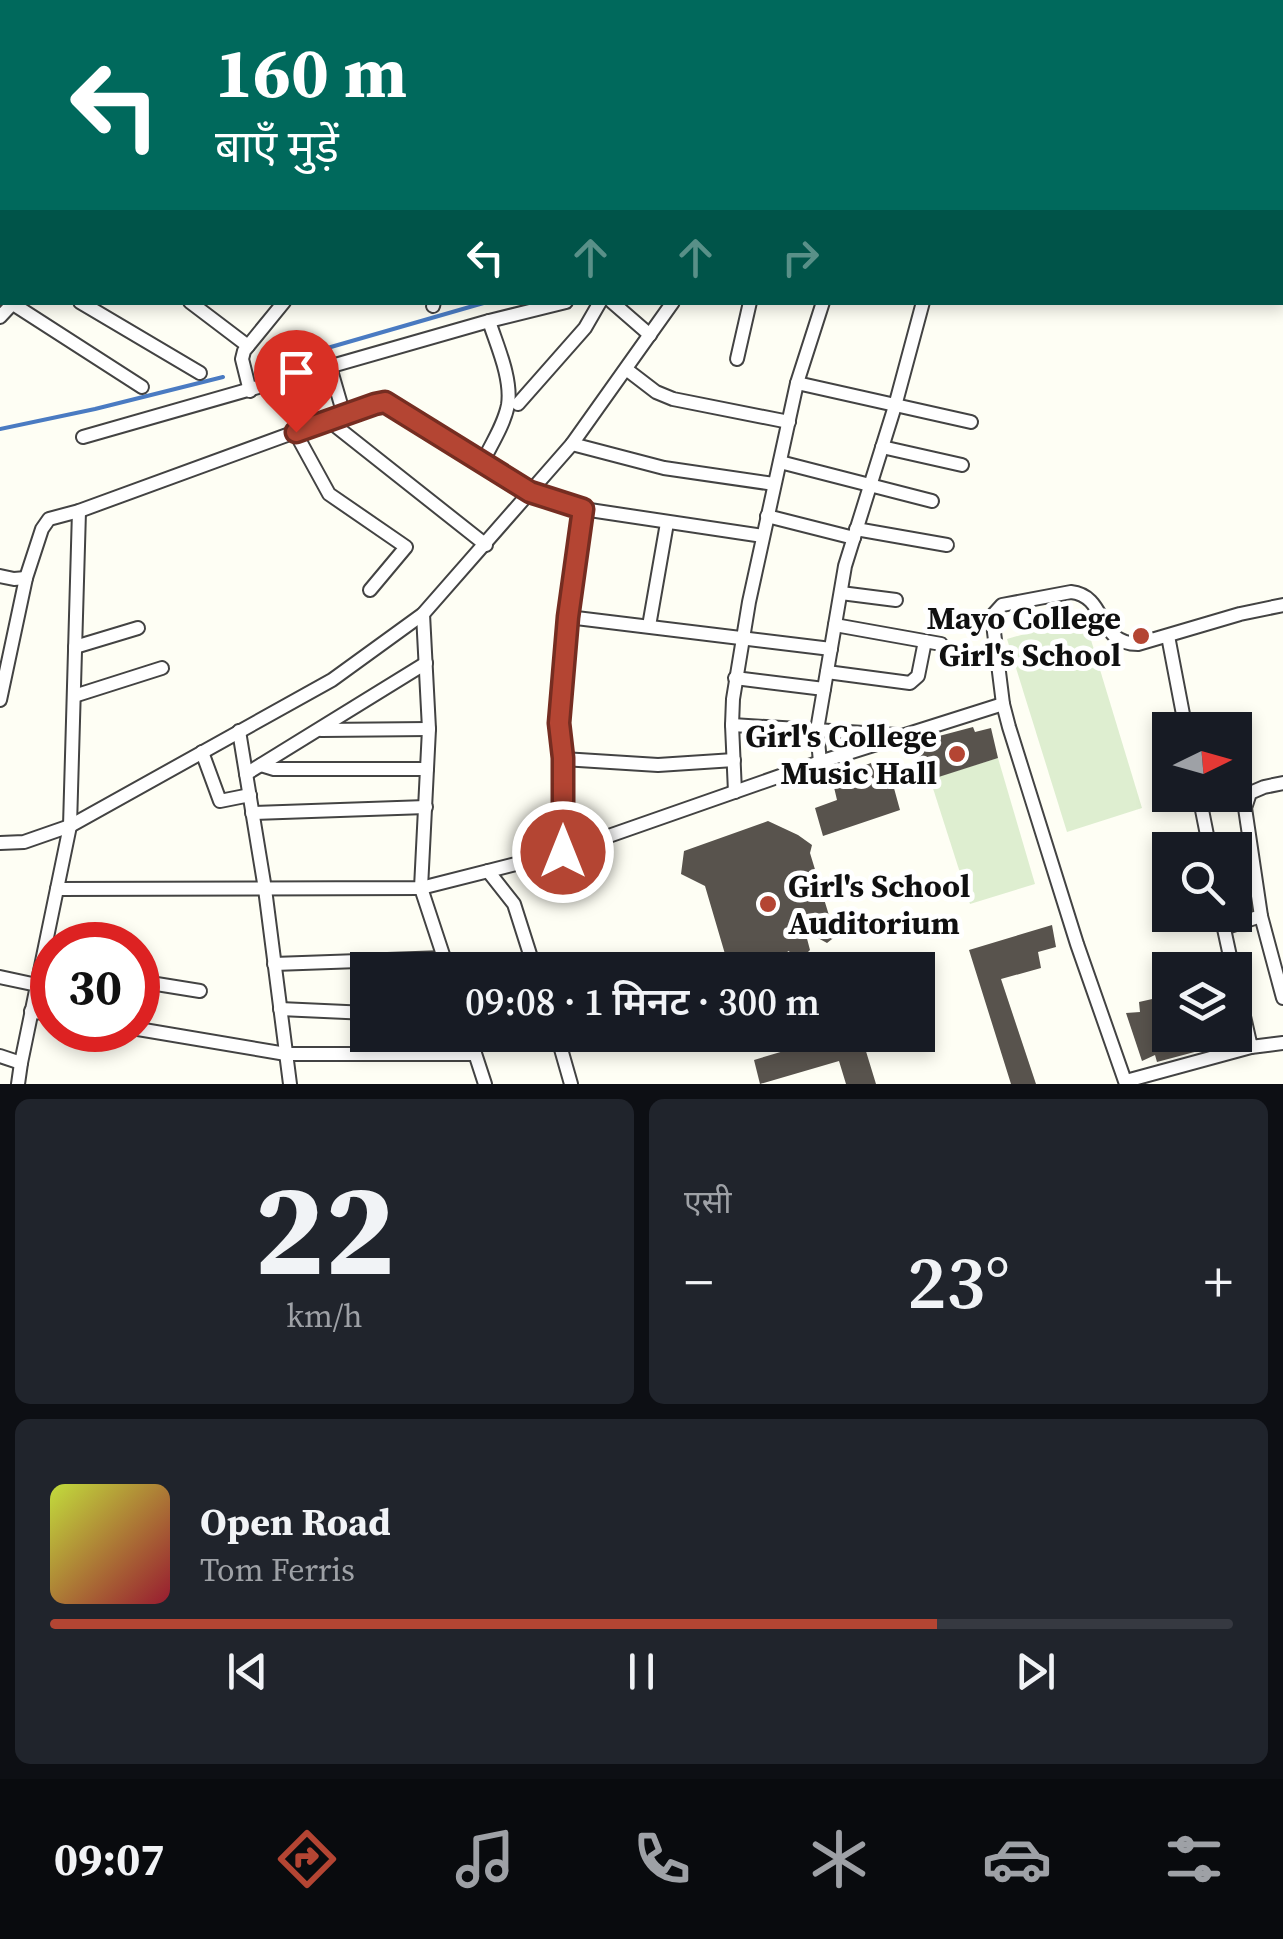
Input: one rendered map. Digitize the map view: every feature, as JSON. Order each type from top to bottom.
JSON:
[{"type":"street","points":[[16,305],[142,387]]},
{"type":"street","points":[[85,305],[200,373]]},
{"type":"street","points":[[193,305],[245,352],[249,386]]},
{"type":"street","points":[[245,352],[280,305]]},
{"type":"street","points":[[82,438],[249,386],[554,305]]},
{"type":"street","points":[[518,404],[585,328],[598,305]]},
{"type":"street","points":[[615,305],[650,335]]},
{"type":"street","points":[[0,844],[24,842],[70,826],[332,680],[423,614],[572,444],[671,305]]},
{"type":"street","points":[[737,359],[749,305]]},
{"type":"street","points":[[735,792],[732,725],[743,638],[797,382],[821,305]]},
{"type":"street","points":[[820,762],[818,730],[845,566],[895,406],[920,305]]},
{"type":"street","points":[[482,463],[508,402],[502,360],[489,321]]},
{"type":"street","points":[[330,367],[344,415]]},
{"type":"street","points":[[626,369],[656,392],[673,399],[789,422]]},
{"type":"street","points":[[797,382],[971,422]]},
{"type":"street","points":[[0,700],[26,578],[49,519],[375,404],[385,402],[530,492],[583,509],[763,536]]},
{"type":"street","points":[[328,420],[486,545]]},
{"type":"street","points":[[296,432],[329,494],[406,547],[370,590]]},
{"type":"street","points":[[572,444],[664,468],[774,484]]},
{"type":"street","points":[[882,448],[962,465]]},
{"type":"street","points":[[780,462],[932,501]]},
{"type":"street","points":[[563,852],[559,723],[583,509]]},
{"type":"street","points":[[53,922],[70,826],[79,511]]},
{"type":"street","points":[[767,516],[947,546]]},
{"type":"street","points":[[648,626],[667,523]]},
{"type":"street","points":[[0,576],[26,578]]},
{"type":"street","points":[[841,593],[896,600]]},
{"type":"street","points":[[1233,1052],[1126,1082],[1077,944],[1003,704],[992,616],[1002,605],[1081,593],[1091,599],[1110,635],[1138,644],[1283,605]]},
{"type":"street","points":[[423,614],[429,729],[421,888],[442,952]]},
{"type":"street","points":[[568,617],[831,650]]},
{"type":"street","points":[[835,625],[941,644]]},
{"type":"street","points":[[75,647],[138,628]]},
{"type":"street","points":[[1168,636],[1183,712]]},
{"type":"street","points":[[827,672],[910,682],[918,676],[925,641]]},
{"type":"street","points":[[246,774],[426,663]]},
{"type":"street","points":[[74,696],[162,668]]},
{"type":"street","points":[[736,678],[824,689]]},
{"type":"street","points":[[57,889],[421,888],[563,852],[820,762],[1003,704]]},
{"type":"street","points":[[732,725],[905,736]]},
{"type":"street","points":[[320,730],[429,729]]},
{"type":"street","points":[[240,731],[290,1084]]},
{"type":"street","points":[[202,752],[220,800],[250,794]]},
{"type":"street","points":[[563,758],[658,765],[734,760]]},
{"type":"street","points":[[261,765],[274,769],[427,769]]},
{"type":"street","points":[[1283,783],[1250,793],[1246,808],[1261,916],[1283,998]]},
{"type":"street","points":[[252,813],[426,807]]},
{"type":"street","points":[[488,871],[514,904],[530,952]]},
{"type":"street","points":[[1252,917],[1261,916]]},
{"type":"street","points":[[1267,942],[1283,938]]},
{"type":"street","points":[[274,964],[350,964]]},
{"type":"street","points":[[0,978],[30,985]]},
{"type":"street","points":[[160,985],[200,991]]},
{"type":"street","points":[[280,1009],[350,1013]]},
{"type":"street","points":[[18,1084],[30,1016]]},
{"type":"street","points":[[160,1033],[286,1054],[475,1054],[485,1084]]},
{"type":"street","points":[[1252,1047],[1283,1043]]},
{"type":"street","points":[[562,1052],[571,1084]]},
{"type":"street","points":[[0,1056],[20,1063]]},
{"type":"green space","points":[[1084,617],[1142,808],[1067,832],[1007,639]]},
{"type":"green space","points":[[998,758],[1035,884],[970,904],[930,779]]},
{"type":"building","name":"Girl's College Music Hall","points":[[973,727],[975,732],[991,728],[998,758],[923,782],[915,750],[924,749],[924,740]]},
{"type":"building","points":[[871,763],[880,787],[892,781],[900,810],[823,836],[815,808],[837,800],[833,783],[839,782],[837,775]]},
{"type":"building","name":"Girl's School Auditorium","points":[[768,821],[798,835],[812,845],[810,853],[831,922],[837,926],[836,936],[827,943],[805,931],[808,952],[724,952],[705,886],[681,874],[684,851]]},
{"type":"building","points":[[1052,925],[1056,947],[1038,952],[1041,968],[1001,979],[1036,1084],[1011,1084],[969,950]]},
{"type":"building","points":[[1152,999],[1152,1052],[1194,1052],[1157,1062],[1155,1055],[1142,1061],[1126,1013],[1140,1012],[1139,1002]]},
{"type":"building","points":[[781,1052],[866,1052],[876,1084],[846,1084],[839,1061],[760,1084],[754,1060]]},
{"type":"waterway","points":[[258,368],[477,305]]},
{"type":"waterway","points":[[0,429],[223,377]]},
{"type":"place","name":"Mayo College Girl's School","points":[[1141,636]]},
{"type":"place","name":"Girl's College Music Hall","points":[[957,754]]},
{"type":"place","name":"Girl's School Auditorium","points":[[768,904]]},
{"type":"route","points":[[296,432],[385,402],[530,492],[583,509],[559,723],[563,852]]}]
